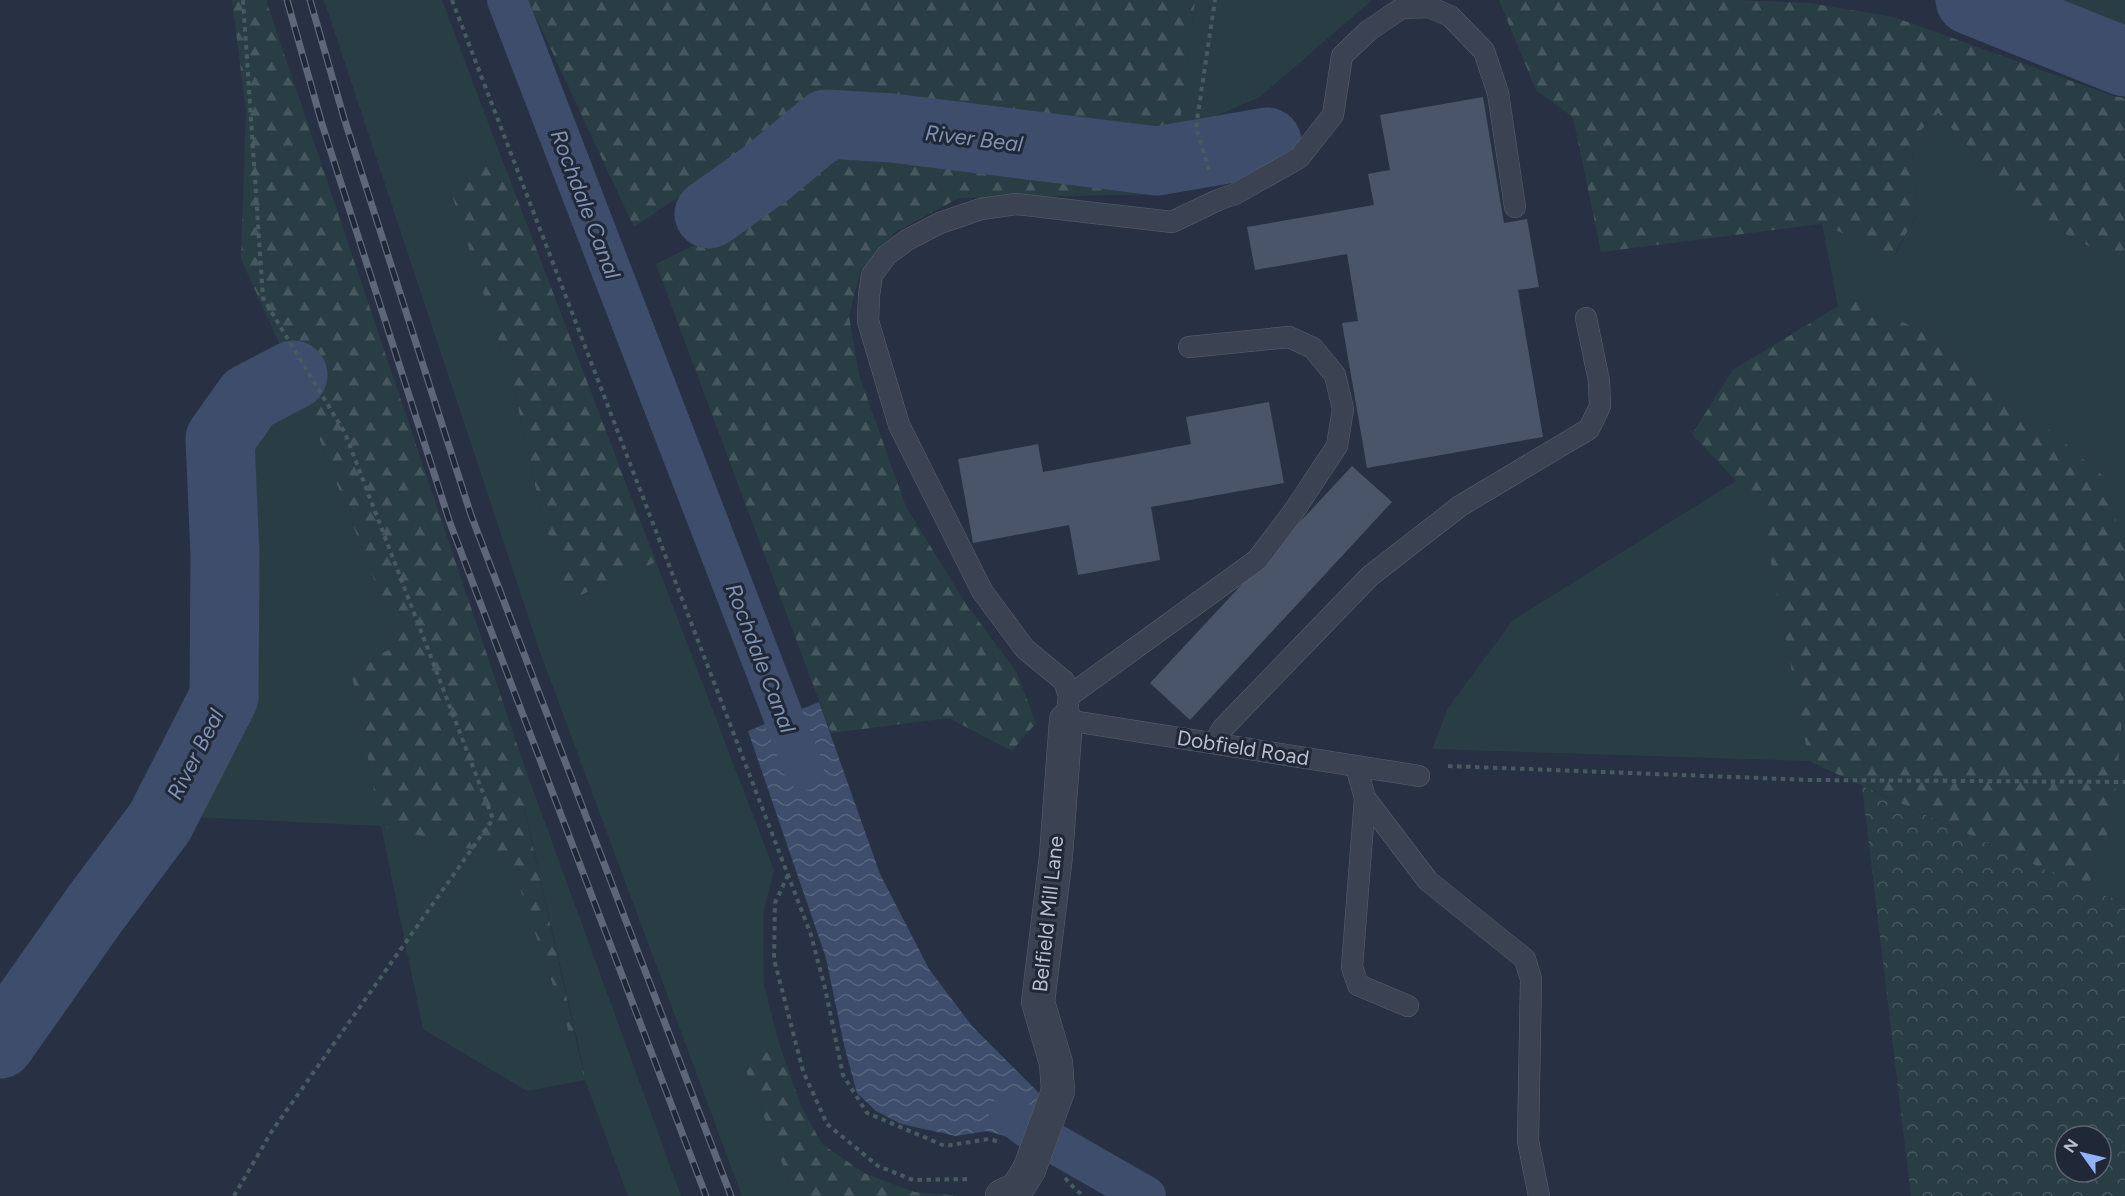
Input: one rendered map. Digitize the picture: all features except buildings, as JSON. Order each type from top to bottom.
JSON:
[{"type":"street","name":"Belfield Mill Lane","points":[[1015,1189],[1058,1091],[1056,1063],[1038,1002],[1056,856],[1068,708]]},
{"type":"lane","points":[[1189,347],[1289,337],[1312,348],[1335,375],[1343,409],[1337,446],[1294,511],[1257,560],[1068,708],[1064,681],[1025,649],[982,591],[899,424],[868,321],[872,275],[887,255],[907,240],[940,223],[981,209],[1016,204],[1172,222],[1235,194],[1299,158],[1333,115],[1342,56],[1368,31],[1402,8],[1429,7],[1450,16],[1484,51],[1498,93],[1515,207]]},
{"type":"lane","points":[[1214,743],[1223,728],[1370,576],[1460,506],[1589,429],[1600,406],[1599,381],[1587,318]]},
{"type":"lane","name":"Dobfield Road","points":[[1068,708],[1214,743],[1419,776]]},
{"type":"lane","points":[[1356,766],[1365,798],[1352,967],[1358,985],[1408,1006]]},
{"type":"lane","points":[[1365,798],[1428,881],[1525,959],[1531,979],[1528,1141],[1539,1196]]},
{"type":"path","points":[[234,1196],[272,1131],[493,819],[345,433],[263,298],[243,0]]},
{"type":"path","points":[[452,0],[811,935],[825,988],[843,1075],[867,1113],[945,1146],[989,1139],[1009,1144]]},
{"type":"path","points":[[1210,170],[1196,127],[1215,0]]},
{"type":"path","points":[[1419,776],[1444,766],[1811,780],[2125,782]]},
{"type":"path","points":[[788,875],[775,903],[774,959],[803,1071],[827,1124],[878,1166],[913,1180],[967,1178],[1015,1189]]},
{"type":"path","points":[[1063,1175],[1084,1196]]},
{"type":"green space","points":[[232,0],[266,0],[524,765],[524,808],[585,1079],[510,859],[381,826],[350,665],[400,646],[300,389],[241,259],[246,111]]},
{"type":"green space","points":[[324,0],[442,0],[503,162],[447,179],[515,393],[539,503],[567,601],[656,562],[774,870],[763,914],[764,985],[780,1047],[742,1061],[795,1196],[742,1196],[541,655]]},
{"type":"green space","points":[[528,0],[1195,0],[1178,139],[1143,142],[813,105],[634,227]]},
{"type":"green space","points":[[1195,0],[1372,0],[1260,97],[1218,115],[1178,139]]},
{"type":"green space","points":[[1499,0],[1735,0],[1809,3],[1894,17],[2113,96],[2125,98],[2125,265],[2033,217],[1938,113],[1911,140],[1918,213],[1894,255],[1821,224],[1601,252],[1573,117],[1536,90]]},
{"type":"green space","points":[[2058,0],[2125,0],[2125,26]]},
{"type":"green space","points":[[1938,113],[2033,217],[2125,265],[2125,903],[2087,889],[1809,761],[1432,749],[1448,708],[1513,620],[1736,481],[1692,434],[1733,370],[1838,306],[1822,224],[1895,255],[1918,213],[1911,140]]},
{"type":"green space","points":[[835,144],[1183,181],[1172,194],[959,198],[895,232],[860,272],[849,316],[859,375],[906,507],[966,604],[1017,673],[1036,723],[1012,751],[949,718],[831,733],[656,264],[721,232]]},
{"type":"green space","points":[[503,162],[656,562],[567,601],[539,503],[515,393],[447,179]]},
{"type":"green space","points":[[1850,299],[1945,341],[2103,476],[2125,552],[2125,685],[2113,819],[2087,889],[1809,761],[1760,505],[1692,434],[1733,370]]},
{"type":"green space","points":[[300,389],[400,646],[381,825],[510,859],[584,1071],[524,807],[524,765],[681,1196],[628,1196],[585,1080],[527,1091],[423,1029],[381,826],[191,817],[240,740],[254,671],[252,547],[238,447],[245,422],[265,404]]},
{"type":"green space","points":[[1862,786],[2087,889],[2125,903],[2125,1196],[1911,1196]]},
{"type":"green space","points":[[780,1047],[802,1108],[822,1144],[864,1173],[914,1192],[961,1196],[795,1196],[742,1061]]},
{"type":"water","points":[[819,702],[880,874],[929,969],[972,1026],[1042,1096],[1024,1141],[987,1131],[956,1136],[901,1124],[876,1111],[857,1093],[844,1045],[826,958],[748,731]]},
{"type":"waterway","name":"Rochdale Canal","points":[[507,0],[804,770]]},
{"type":"waterway","name":"River Beal","points":[[1970,0],[2125,62]]},
{"type":"waterway","name":"River Beal","points":[[709,214],[768,172],[826,124],[892,128],[1157,161],[1267,142]]},
{"type":"waterway","name":"River Beal","points":[[0,1044],[95,909],[160,822],[224,697],[225,555],[220,439],[249,398],[293,375]]},
{"type":"waterway","name":"Rochdale Canal","points":[[1009,1114],[1029,1129],[1146,1196]]},
{"type":"railway","points":[[287,0],[322,124],[450,523],[706,1196]]},
{"type":"railway","points":[[310,0],[344,118],[471,515],[731,1196]]}]
